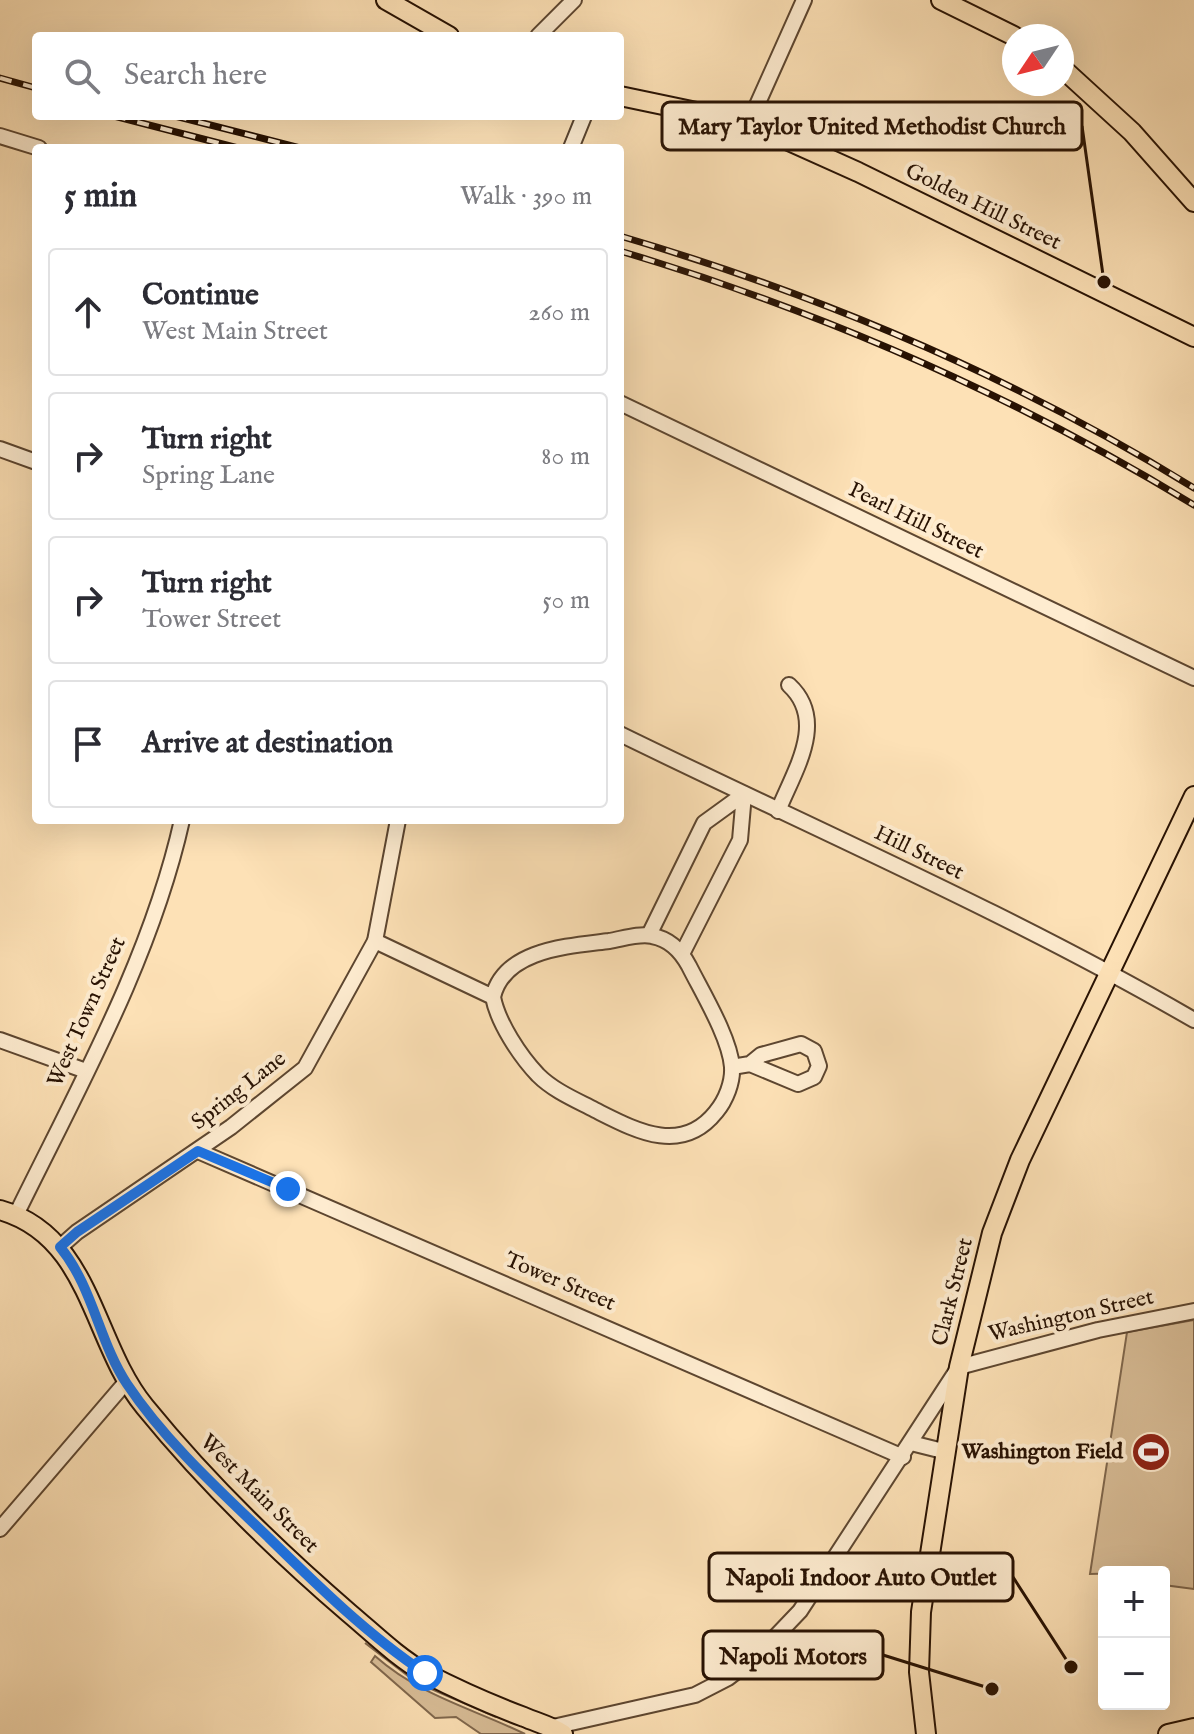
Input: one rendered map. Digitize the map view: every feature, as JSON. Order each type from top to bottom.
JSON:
[{"type":"main road","points":[[386,0],[442,32]]},
{"type":"main road","points":[[941,0],[1002,30]]},
{"type":"main road","points":[[1074,79],[1132,132],[1194,202]]},
{"type":"main road","name":"Golden Hill Street","points":[[624,97],[749,123],[858,172],[1194,337]]},
{"type":"main road","name":"Clark Street","points":[[959,1367],[1003,1200],[1194,796]]},
{"type":"main road","name":"West Main Street","points":[[8,1212],[41,1230],[60,1247],[76,1270],[126,1382],[187,1456],[319,1586],[399,1656],[425,1673],[558,1731]]},
{"type":"main road","points":[[926,1734],[919,1672],[921,1612],[959,1367]]},
{"type":"main road","points":[[1168,1734],[1194,1728]]},
{"type":"street","points":[[542,32],[574,0]]},
{"type":"street","points":[[749,123],[804,0]]},
{"type":"street","points":[[573,144],[582,120]]},
{"type":"street","points":[[0,136],[32,146]]},
{"type":"street","name":"Pearl Hill Street","points":[[624,405],[1194,678]]},
{"type":"street","points":[[0,449],[32,461]]},
{"type":"street","points":[[778,811],[808,734],[806,706],[789,685]]},
{"type":"street","name":"Hill Street","points":[[624,736],[1109,971],[1194,1020]]},
{"type":"street","points":[[649,935],[704,823],[744,794]]},
{"type":"street","points":[[682,954],[740,840],[744,794]]},
{"type":"street","name":"West Town Street","points":[[8,1212],[86,1071],[158,901],[181,824]]},
{"type":"street","name":"Spring Lane","points":[[60,1247],[77,1232],[198,1151],[290,1083],[305,1068],[375,941],[397,824]]},
{"type":"street","points":[[649,935],[667,941],[682,954],[712,1015],[732,1067],[725,1098],[709,1120],[675,1136],[649,1135],[562,1093],[538,1075],[499,1015],[493,997],[506,972],[540,953],[649,935]]},
{"type":"street","points":[[375,941],[493,997]]},
{"type":"street","points":[[0,1040],[86,1071]]},
{"type":"street","points":[[732,1067],[750,1064]]},
{"type":"street","name":"Tower Street","points":[[198,1151],[903,1457]]},
{"type":"street","name":"Washington Street","points":[[959,1367],[1098,1330],[1194,1311]]},
{"type":"street","name":"Clark Street","points":[[558,1731],[695,1695],[744,1668],[800,1611],[959,1367]]},
{"type":"street","points":[[0,1529],[126,1382]]},
{"type":"street","points":[[911,1443],[947,1452]]},
{"type":"shaded area","name":"Washington Field","points":[[1194,1320],[1194,1589],[1170,1586],[1170,1566],[1098,1566],[1098,1574],[1090,1574],[1127,1332]]},
{"type":"shaded area","points":[[365,1643],[418,1681],[496,1717],[417,1683]]},
{"type":"shaded area","points":[[375,1656],[429,1692],[525,1734],[481,1734],[456,1717],[435,1718],[371,1662]]},
{"type":"railway","points":[[0,78],[32,87]]},
{"type":"railway","points":[[130,120],[222,144]]},
{"type":"railway","points":[[191,120],[284,144]]},
{"type":"railway","points":[[624,237],[769,285],[916,343],[1057,411],[1194,488]]},
{"type":"railway","points":[[624,252],[769,301],[915,360],[1057,428],[1194,505]]},
{"type":"place","name":"Mary Taylor United Methodist Church","points":[[1104,282]]},
{"type":"place","name":"Washington Field","points":[[1151,1452]]},
{"type":"place","name":"Napoli Indoor Auto Outlet","points":[[1071,1667]]},
{"type":"place","name":"Napoli Motors","points":[[992,1689]]},
{"type":"route","points":[[288,1189],[198,1151],[77,1232],[60,1247],[76,1270],[126,1382],[143,1406],[236,1507],[319,1586],[399,1656],[425,1673]]}]
